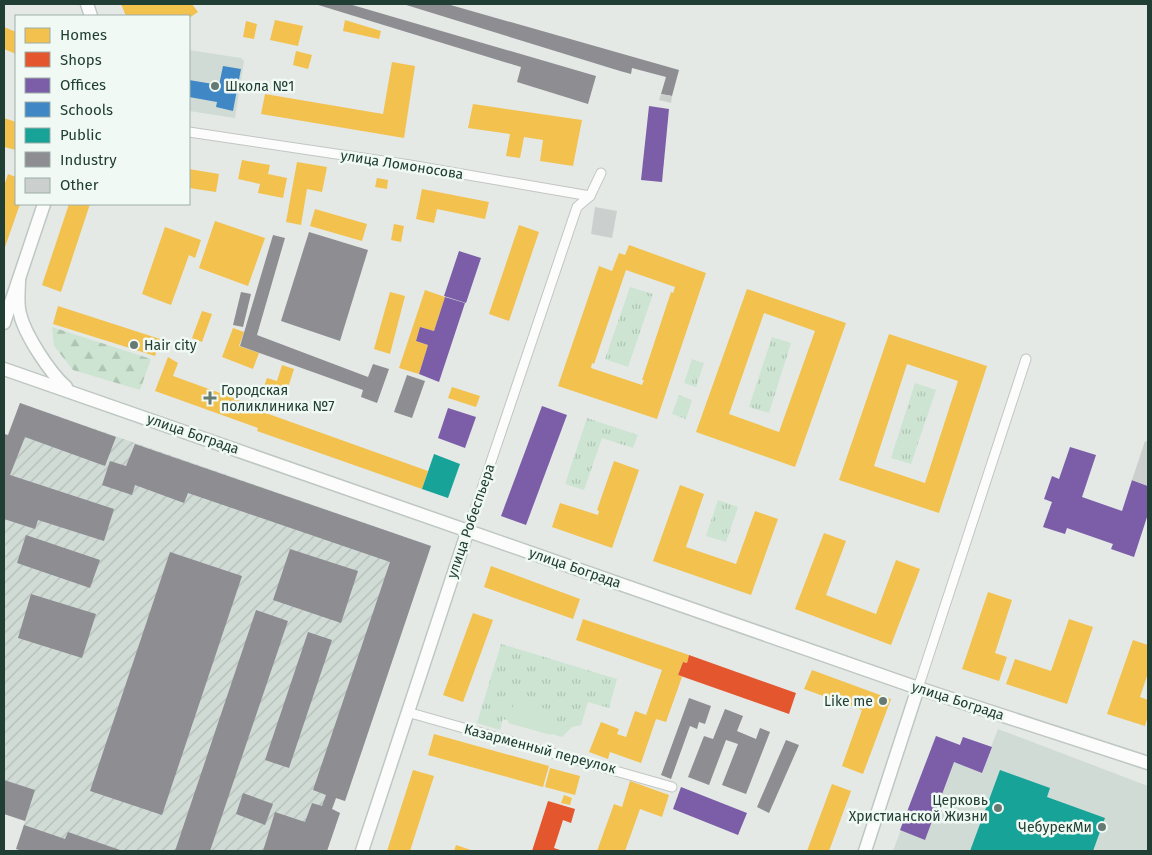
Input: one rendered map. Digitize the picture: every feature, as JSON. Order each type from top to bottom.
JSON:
[{"type":"main road","points":[[4,323],[44,205]]},
{"type":"main road","points":[[19,279],[20,314],[46,366],[56,378],[74,393]]},
{"type":"main road","name":"улица Бограда","points":[[4,369],[918,688],[1148,763]]},
{"type":"main road","name":"улица Робеспьера","points":[[362,851],[468,530]]},
{"type":"main road","points":[[865,851],[918,688]]},
{"type":"street","name":"улица Ломоносова","points":[[190,132],[410,165],[590,196]]},
{"type":"street","points":[[590,196],[601,173]]},
{"type":"street","name":"улица Робеспьера","points":[[468,530],[577,207],[590,196]]},
{"type":"street","points":[[918,688],[1026,359]]},
{"type":"street","name":"Казарменный переулок","points":[[407,712],[672,786]]},
{"type":"shaded area","name":"Школа №1","points":[[190,50],[241,58],[244,61],[235,118],[190,111]]},
{"type":"shaded area","points":[[20,403],[431,546],[345,801],[336,798],[332,809],[340,813],[327,851],[22,851],[16,849],[25,821],[4,814],[4,434],[8,435]]},
{"type":"shaded area","points":[[998,729],[1148,786],[1148,851],[893,851],[936,736],[960,745],[963,737],[991,747]]},
{"type":"green space","points":[[630,287],[653,294],[628,367],[605,359]]},
{"type":"green space","points":[[52,327],[151,359],[140,390],[73,370],[54,346]]},
{"type":"green space","points":[[772,337],[791,343],[769,413],[749,407]]},
{"type":"green space","points":[[692,359],[704,363],[696,387],[684,383]]},
{"type":"green space","points":[[915,383],[936,390],[911,464],[891,458]]},
{"type":"green space","points":[[679,395],[692,400],[686,419],[672,414]]},
{"type":"green space","points":[[587,418],[638,435],[633,448],[602,438],[584,490],[565,484]]},
{"type":"green space","points":[[718,500],[738,507],[726,542],[706,536]]},
{"type":"green space","points":[[501,644],[617,679],[609,708],[588,702],[581,725],[572,727],[562,737],[503,719],[500,730],[477,723]]},
{"type":"green space","points":[[515,700],[557,712],[551,735],[508,723]]},
{"type":"building: Homes","points":[[121,4],[192,4],[198,12],[190,17],[190,15],[126,15]]},
{"type":"building: Homes","points":[[275,20],[303,26],[298,46],[270,40]]},
{"type":"building: Homes","points":[[345,20],[381,31],[379,39],[343,31]]},
{"type":"building: Homes","points":[[246,21],[257,24],[254,39],[243,37]]},
{"type":"building: Homes","points":[[4,27],[15,32],[15,54],[4,49]]},
{"type":"building: Homes","points":[[296,51],[312,55],[308,69],[293,65]]},
{"type":"building: Homes","points":[[392,62],[415,66],[404,138],[261,114],[265,94],[383,114]]},
{"type":"building: Homes","points":[[473,104],[582,120],[573,166],[540,161],[543,140],[524,137],[520,158],[506,156],[510,134],[468,128]]},
{"type":"building: Homes","points":[[4,118],[15,122],[15,150],[4,147]]},
{"type":"building: Homes","points":[[242,160],[270,165],[268,174],[287,178],[283,198],[258,193],[260,184],[238,179]]},
{"type":"building: Homes","points":[[297,162],[327,167],[322,192],[307,189],[301,225],[286,222]]},
{"type":"building: Homes","points":[[190,169],[219,174],[216,192],[190,188]]},
{"type":"building: Homes","points":[[8,174],[15,177],[15,205],[20,205],[4,250],[4,186]]},
{"type":"building: Homes","points":[[377,178],[388,180],[387,189],[375,187]]},
{"type":"building: Homes","points":[[422,189],[489,202],[485,219],[437,209],[434,223],[416,219]]},
{"type":"building: Homes","points":[[69,205],[90,205],[61,292],[42,285]]},
{"type":"building: Homes","points":[[315,209],[367,224],[362,241],[310,226]]},
{"type":"building: Homes","points":[[215,221],[265,238],[248,286],[199,268]]},
{"type":"building: Homes","points":[[394,224],[404,226],[401,242],[391,240]]},
{"type":"building: Homes","points":[[519,225],[539,232],[509,321],[489,314]]},
{"type":"building: Homes","points":[[165,227],[201,240],[195,258],[189,255],[171,305],[142,294]]},
{"type":"building: Homes","points":[[629,245],[706,273],[657,419],[558,386],[599,266],[612,271],[619,253],[625,255]],"holes":[[[626,270],[675,287],[673,293],[671,292],[642,385],[591,368]]]},
{"type":"building: Homes","points":[[747,289],[846,323],[795,467],[696,432]],"holes":[[[764,313],[815,331],[779,432],[729,414]]]},
{"type":"building: Homes","points":[[425,290],[445,297],[434,331],[420,327],[416,341],[428,345],[419,374],[399,368]]},
{"type":"building: Homes","points":[[390,292],[405,296],[390,354],[374,349]]},
{"type":"building: Homes","points":[[58,306],[160,339],[155,356],[53,324]]},
{"type":"building: Homes","points":[[202,311],[212,314],[202,342],[192,338]]},
{"type":"building: Homes","points":[[233,328],[244,332],[239,346],[259,353],[253,369],[222,357]]},
{"type":"building: Homes","points":[[889,334],[987,366],[939,513],[839,480]],"holes":[[[907,364],[958,381],[925,483],[874,466]]]},
{"type":"building: Homes","points":[[168,357],[178,363],[173,376],[264,409],[263,412],[428,471],[422,489],[257,431],[258,428],[155,391]]},
{"type":"building: Homes","points":[[282,365],[294,369],[285,397],[263,389],[267,378],[277,381]]},
{"type":"building: Homes","points":[[452,387],[480,396],[476,407],[448,398]]},
{"type":"building: Homes","points":[[614,461],[639,470],[612,548],[552,527],[560,503],[598,515],[599,511],[597,510]]},
{"type":"building: Homes","points":[[680,485],[704,494],[686,547],[736,564],[755,511],[778,519],[751,595],[653,561]]},
{"type":"building: Homes","points":[[824,533],[846,541],[826,595],[876,614],[896,560],[920,569],[891,645],[795,609]]},
{"type":"building: Homes","points":[[491,566],[580,599],[573,619],[484,587]]},
{"type":"building: Homes","points":[[988,592],[1012,600],[995,653],[1007,657],[999,681],[962,669]]},
{"type":"building: Homes","points":[[473,613],[493,620],[463,702],[443,695]]},
{"type":"building: Homes","points":[[583,619],[689,655],[687,663],[683,662],[678,675],[682,677],[666,722],[656,719],[641,763],[610,752],[608,759],[589,752],[601,722],[619,729],[617,734],[626,737],[635,711],[646,715],[662,670],[576,640]]},
{"type":"building: Homes","points":[[1069,619],[1093,627],[1067,704],[1006,684],[1015,659],[1051,671]]},
{"type":"building: Homes","points":[[1133,640],[1148,645],[1148,673],[1140,697],[1148,700],[1148,715],[1145,726],[1107,714]]},
{"type":"building: Homes","points":[[812,670],[891,699],[863,774],[842,766],[862,710],[804,689]]},
{"type":"building: Homes","points":[[434,734],[549,766],[543,787],[428,755]]},
{"type":"building: Homes","points":[[550,768],[580,776],[575,795],[545,787]]},
{"type":"building: Homes","points":[[413,770],[434,776],[410,851],[387,851]]},
{"type":"building: Homes","points":[[630,781],[669,795],[662,817],[640,809],[625,851],[597,851],[614,804],[622,807]]},
{"type":"building: Homes","points":[[832,784],[851,791],[829,851],[807,851]]},
{"type":"building: Homes","points":[[564,795],[572,798],[570,805],[561,803]]},
{"type":"building: Homes","points":[[456,845],[474,851],[454,851]]},
{"type":"building: Shops","points":[[689,655],[796,693],[789,714],[678,675],[683,662],[687,663]]},
{"type":"building: Shops","points":[[548,801],[575,809],[571,823],[563,820],[554,848],[563,851],[532,851]]},
{"type":"building: Offices","points":[[649,106],[669,109],[662,182],[641,180]]},
{"type":"building: Offices","points":[[459,251],[481,258],[466,303],[444,296]]},
{"type":"building: Offices","points":[[445,297],[465,303],[439,382],[419,374],[428,345],[416,341],[420,327],[434,331]]},
{"type":"building: Offices","points":[[542,406],[567,415],[526,525],[501,516]]},
{"type":"building: Offices","points":[[448,408],[476,417],[465,448],[438,438]]},
{"type":"building: Offices","points":[[1070,447],[1096,455],[1082,497],[1122,511],[1132,480],[1148,486],[1148,514],[1134,557],[1111,549],[1113,544],[1067,528],[1065,534],[1043,527],[1052,502],[1044,499],[1052,476],[1059,479]]},
{"type":"building: Offices","points":[[936,736],[960,745],[963,737],[992,747],[982,773],[954,762],[925,840],[900,830]]},
{"type":"building: Offices","points":[[681,787],[747,813],[738,835],[673,809]]},
{"type":"building: Schools","points":[[223,66],[241,69],[233,111],[216,107],[217,102],[190,97],[190,80],[219,85]]},
{"type":"building: Public","points":[[434,454],[460,464],[448,498],[422,489]]},
{"type":"building: Public","points":[[1000,770],[1050,788],[1047,797],[1105,818],[1093,851],[970,851]]},
{"type":"building: Industry","points":[[315,4],[349,4],[596,76],[588,104],[517,82],[521,67]]},
{"type":"building: Industry","points":[[403,4],[447,4],[679,70],[672,96],[661,94],[666,77],[632,68],[631,74],[620,71]]},
{"type":"building: Industry","points":[[309,232],[368,250],[340,341],[281,321]]},
{"type":"building: Industry","points":[[273,235],[285,238],[257,335],[368,377],[373,364],[389,369],[377,403],[361,397],[363,390],[240,346]]},
{"type":"building: Industry","points":[[241,292],[251,294],[243,327],[233,325]]},
{"type":"building: Industry","points":[[407,375],[425,381],[412,418],[394,412]]},
{"type":"building: Industry","points":[[20,403],[116,437],[105,466],[25,437],[10,475],[114,509],[104,541],[38,520],[35,529],[4,519],[4,434],[8,435]]},
{"type":"building: Industry","points":[[135,444],[431,546],[345,801],[336,798],[332,809],[340,813],[327,851],[263,851],[275,812],[305,822],[312,803],[322,806],[326,795],[313,790],[390,562],[188,493],[184,503],[135,485],[132,495],[102,485],[110,461],[126,466]]},
{"type":"building: Industry","points":[[26,535],[100,560],[90,588],[17,563]]},
{"type":"building: Industry","points":[[290,549],[358,571],[341,623],[273,600]]},
{"type":"building: Industry","points":[[170,552],[242,576],[162,815],[90,791]]},
{"type":"building: Industry","points":[[31,594],[96,614],[82,658],[18,638]]},
{"type":"building: Industry","points":[[256,610],[288,621],[210,851],[175,851]]},
{"type":"building: Industry","points":[[308,632],[332,640],[289,768],[265,760]]},
{"type":"building: Industry","points":[[689,698],[711,706],[705,724],[699,722],[697,729],[690,726],[671,779],[661,775]]},
{"type":"building: Industry","points":[[725,709],[743,716],[737,731],[756,739],[760,728],[770,732],[746,794],[722,785],[738,744],[726,740],[709,785],[688,777],[704,736],[713,739]]},
{"type":"building: Industry","points":[[786,740],[799,745],[769,813],[757,807]]},
{"type":"building: Industry","points":[[4,780],[35,790],[25,821],[4,814]]},
{"type":"building: Industry","points":[[243,793],[273,804],[265,825],[236,814]]},
{"type":"building: Industry","points":[[24,825],[65,839],[68,832],[123,851],[22,851],[16,849]]},
{"type":"building: Other","points":[[661,94],[672,96],[671,103],[659,100]]},
{"type":"building: Other","points":[[595,207],[617,211],[612,238],[591,234]]},
{"type":"building: Other","points":[[1145,441],[1148,442],[1148,486],[1132,480]]},
{"type":"place","name":"Школа №1","points":[[215,86]]},
{"type":"place","name":"Hair city","points":[[134,345]]},
{"type":"place","name":"Городская поликлиника №7","points":[[210,398]]},
{"type":"place","name":"Like me","points":[[883,701]]},
{"type":"place","name":"Церковь Христианской Жизни","points":[[998,808]]},
{"type":"place","name":"ЧебурекМи","points":[[1102,827]]}]
